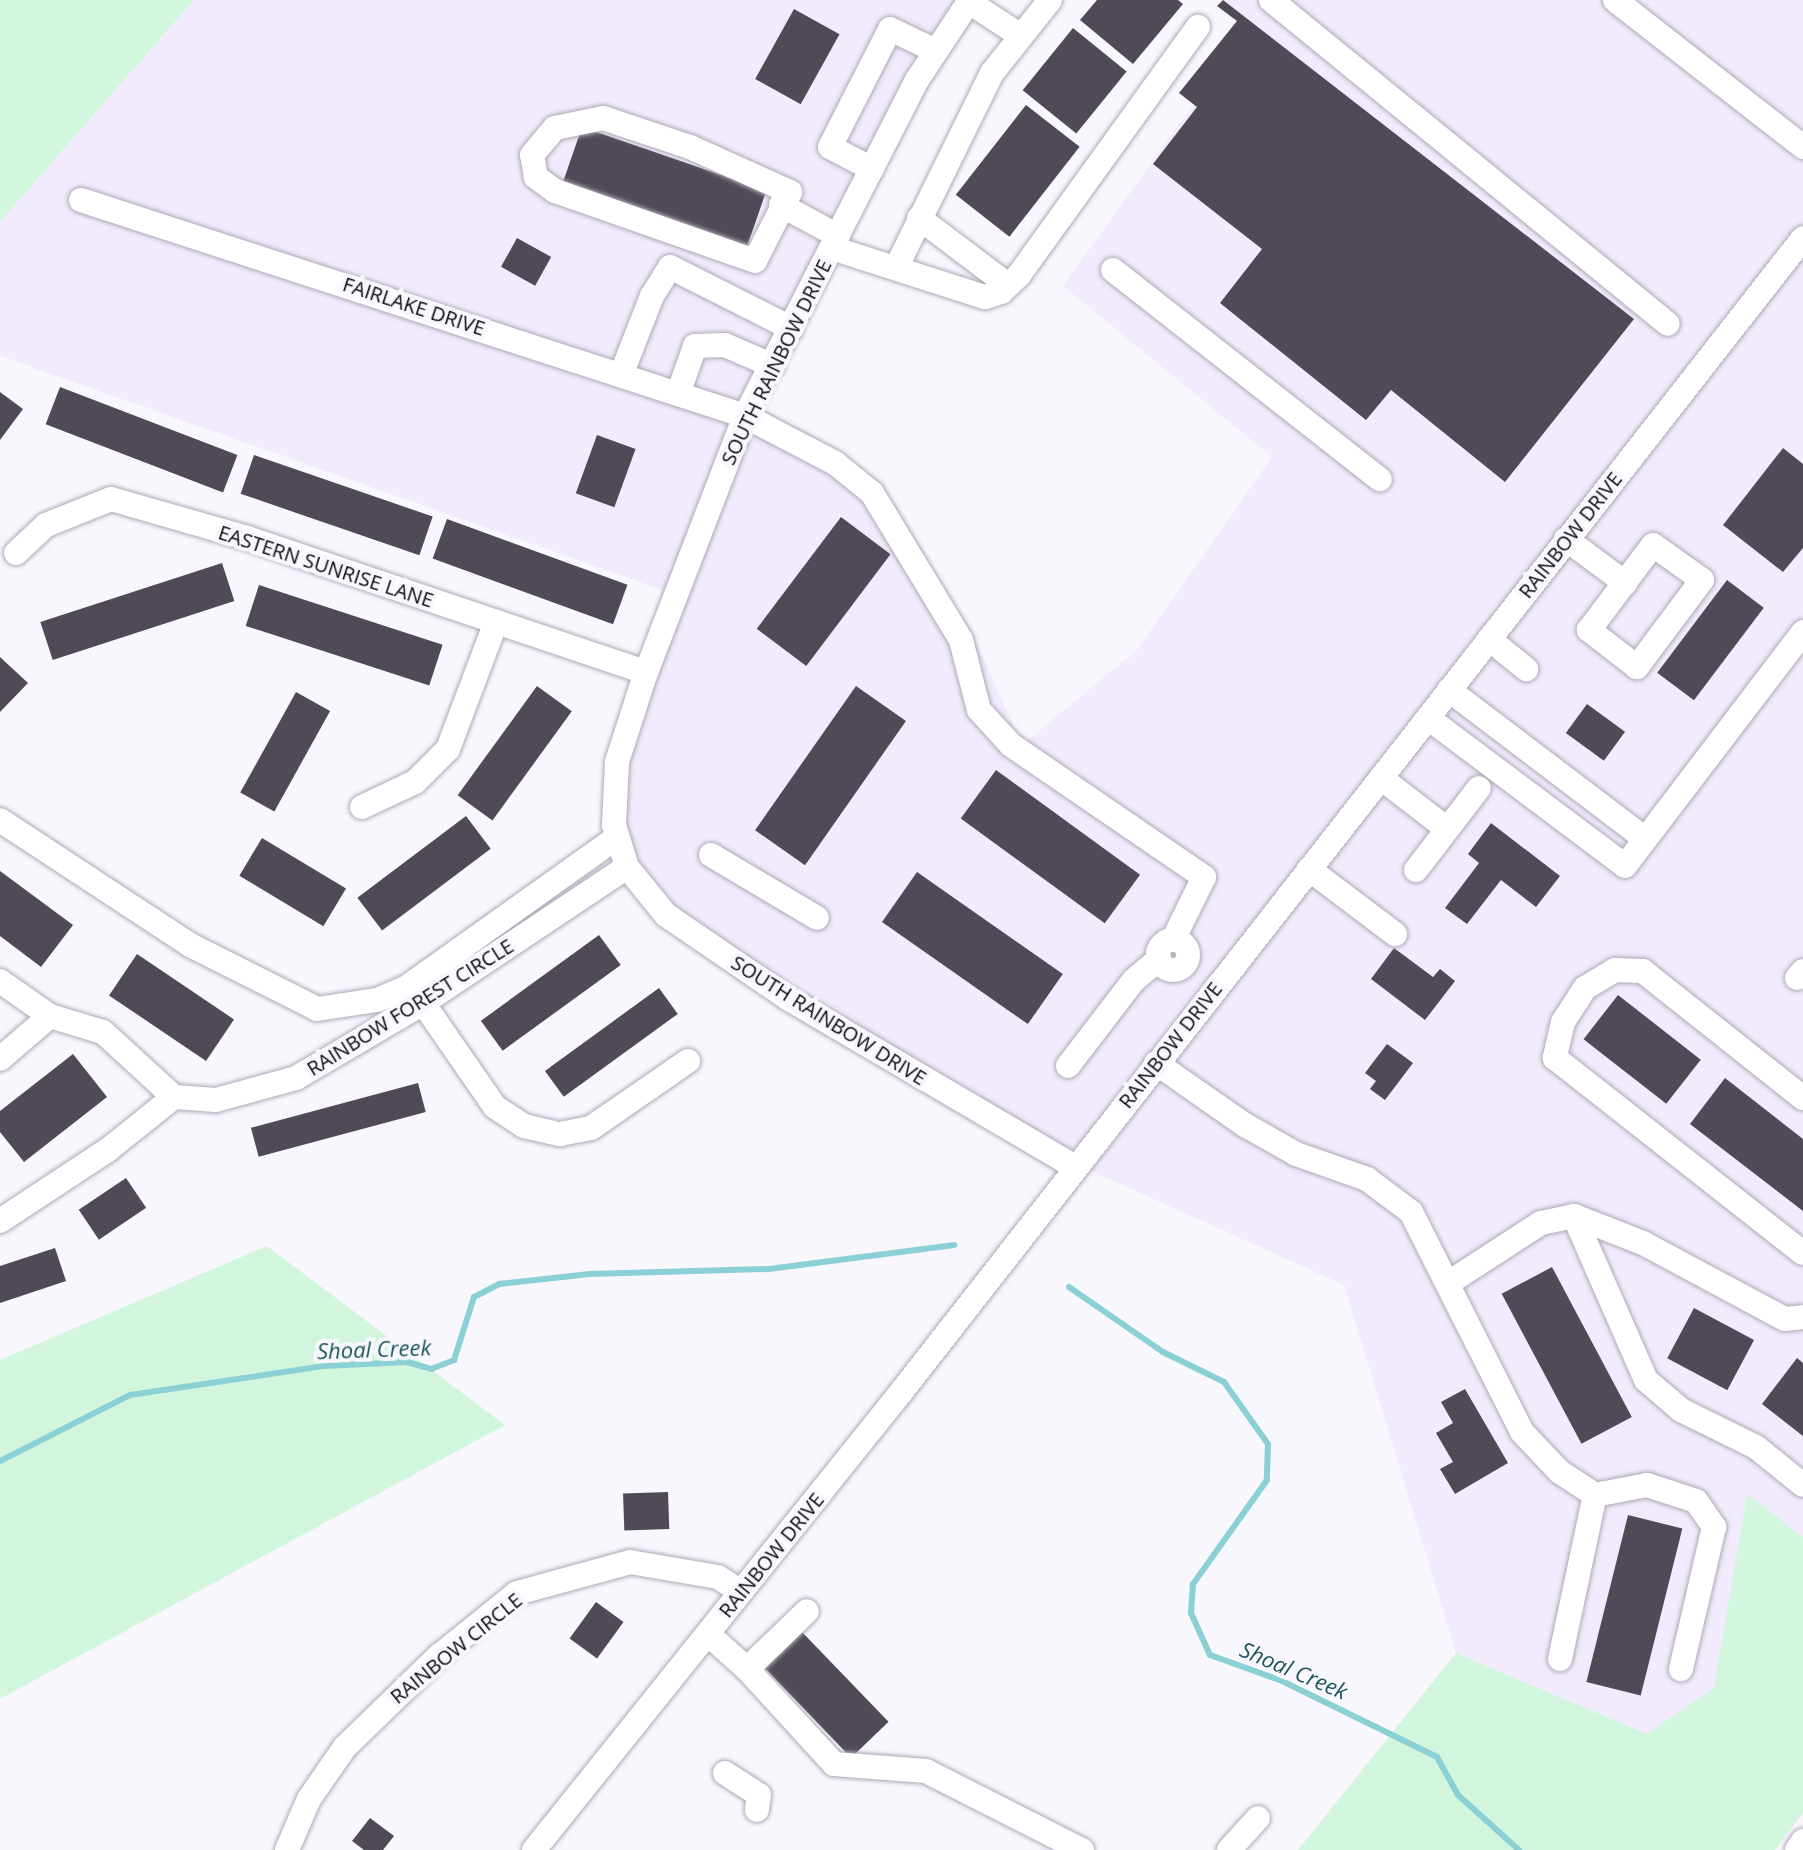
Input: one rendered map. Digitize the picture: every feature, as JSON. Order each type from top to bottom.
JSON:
[{"type":"street","points":[[897,266],[992,73],[1050,0]]},
{"type":"street","points":[[1271,0],[1668,324]]},
{"type":"street","points":[[1615,0],[1803,147]]},
{"type":"street","points":[[970,1],[1021,36]]},
{"type":"street","name":"SOUTH RAINBOW DRIVE","points":[[970,1],[936,51],[872,169],[745,416],[646,672],[617,762],[617,837],[627,867],[666,915],[789,999],[1075,1167]]},
{"type":"street","points":[[781,205],[835,242],[985,297],[1008,285],[1198,27]]},
{"type":"street","points":[[872,169],[830,147],[890,29],[936,51]]},
{"type":"street","points":[[603,118],[690,147],[790,192],[781,205],[755,261],[555,191],[536,177],[532,155],[555,128],[603,118]]},
{"type":"street","name":"FAIRLAKE DRIVE","points":[[81,200],[745,416],[835,463],[872,493],[961,640],[979,710],[1011,745],[1204,877],[1166,950]]},
{"type":"street","points":[[919,218],[1008,285]]},
{"type":"street","name":"RAINBOW DRIVE","points":[[534,1850],[708,1634],[1803,238]]},
{"type":"street","points":[[621,375],[652,296],[670,267],[716,287],[741,307],[791,328]]},
{"type":"street","points":[[1113,270],[1380,479]]},
{"type":"street","points":[[725,345],[741,307]]},
{"type":"street","points":[[678,394],[695,346],[725,345],[773,366]]},
{"type":"street","name":"EASTERN SUNRISE LANE","points":[[16,553],[46,525],[111,499],[646,672]]},
{"type":"street","points":[[1566,539],[1625,583]]},
{"type":"street","points":[[1653,545],[1702,580],[1637,667],[1589,630],[1625,583],[1653,545]]},
{"type":"street","points":[[362,807],[415,782],[448,749],[496,622]]},
{"type":"street","points":[[1428,718],[1625,866],[1803,632]]},
{"type":"street","points":[[1489,639],[1526,669]]},
{"type":"street","points":[[1449,690],[1645,839]]},
{"type":"street","points":[[1381,778],[1447,829]]},
{"type":"street","points":[[1416,870],[1479,788]]},
{"type":"street","points":[[0,820],[190,945],[273,990],[317,1009],[417,994],[617,837]]},
{"type":"street","points":[[711,855],[817,918]]},
{"type":"street","name":"RAINBOW FOREST CIRCLE","points":[[174,1097],[216,1100],[296,1078],[417,994],[627,867]]},
{"type":"street","points":[[1309,869],[1395,934]]},
{"type":"street","points":[[1068,1066],[1134,980],[1166,950],[1174,970],[1186,964],[1216,986]]},
{"type":"street","points":[[1803,1098],[1643,971],[1615,970],[1585,988],[1563,1022],[1555,1058],[1803,1253]]},
{"type":"street","points":[[0,981],[50,1016],[103,1032],[174,1097],[109,1149],[0,1221]]},
{"type":"street","points":[[417,994],[495,1107],[524,1126],[560,1134],[591,1128],[688,1061]]},
{"type":"street","points":[[0,1059],[50,1016]]},
{"type":"street","points":[[1156,1063],[1296,1154],[1367,1179],[1411,1212],[1450,1282],[1522,1432],[1560,1472],[1595,1495],[1647,1485],[1696,1501],[1714,1527],[1681,1669]]},
{"type":"street","points":[[1450,1282],[1541,1223],[1574,1216],[1643,1243],[1785,1319],[1803,1317]]},
{"type":"street","points":[[1574,1216],[1646,1380],[1681,1410],[1756,1447],[1803,1485]]},
{"type":"street","points":[[1560,1659],[1595,1495]]},
{"type":"street","name":"RAINBOW CIRCLE","points":[[287,1850],[309,1799],[345,1747],[439,1656],[517,1593],[630,1562],[707,1574],[741,1592]]},
{"type":"street","points":[[747,1669],[807,1611]]},
{"type":"street","points":[[708,1634],[747,1669],[834,1764],[926,1771],[1082,1850]]},
{"type":"street","points":[[725,1773],[759,1795],[757,1810]]},
{"type":"street","points":[[1229,1850],[1258,1818]]},
{"type":"street","points":[[1797,1850],[1803,1841]]},
{"type":"shaded area","points":[[194,0],[990,0],[947,52],[760,408],[819,439],[873,489],[971,630],[1022,745],[1137,650],[1272,457],[1063,286],[1251,24],[1224,0],[1803,0],[1803,1537],[1747,1495],[1714,1688],[1647,1734],[1456,1653],[1344,1285],[1069,1161],[698,942],[627,867],[618,789],[671,593],[0,356],[0,222]]},
{"type":"green space","points":[[0,0],[194,0],[0,222]]},
{"type":"green space","points":[[267,1246],[505,1425],[0,1699],[0,1360]]},
{"type":"green space","points":[[1747,1494],[1803,1537],[1803,1813],[1775,1850],[1298,1850],[1456,1653],[1647,1734],[1714,1688]]},
{"type":"building","points":[[1097,0],[1178,0],[1183,4],[1133,64],[1080,20]]},
{"type":"building","points":[[1223,0],[1634,319],[1505,482],[1391,390],[1366,420],[1220,303],[1262,249],[1153,164],[1197,107],[1179,93],[1237,21],[1217,6]]},
{"type":"building","points":[[794,9],[839,34],[801,104],[755,79]]},
{"type":"building","points":[[1073,28],[1127,71],[1076,134],[1023,90]]},
{"type":"building","points":[[1026,105],[1080,147],[1009,237],[956,195]]},
{"type":"building","points":[[582,127],[766,190],[747,246],[563,183]]},
{"type":"building","points":[[517,238],[551,257],[535,286],[501,267]]},
{"type":"building","points":[[60,387],[237,455],[223,492],[46,424]]},
{"type":"building","points":[[0,392],[23,409],[0,440]]},
{"type":"building","points":[[597,435],[636,449],[614,507],[576,493]]},
{"type":"building","points":[[1783,448],[1803,464],[1803,548],[1783,572],[1723,525]]},
{"type":"building","points":[[254,455],[433,517],[419,555],[241,494]]},
{"type":"building","points":[[841,517],[891,554],[806,666],[757,629]]},
{"type":"building","points":[[447,519],[627,585],[613,624],[433,558]]},
{"type":"building","points":[[222,563],[234,601],[53,660],[40,622]]},
{"type":"building","points":[[1727,580],[1764,608],[1694,700],[1657,673]]},
{"type":"building","points":[[259,585],[443,645],[429,686],[246,626]]},
{"type":"building","points":[[0,657],[28,683],[0,712]]},
{"type":"building","points":[[537,686],[572,711],[492,820],[458,795]]},
{"type":"building","points":[[856,686],[906,721],[805,865],[755,830]]},
{"type":"building","points":[[296,692],[330,711],[274,811],[240,793]]},
{"type":"building","points":[[1587,704],[1625,732],[1604,761],[1566,733]]},
{"type":"building","points":[[996,770],[1140,875],[1105,923],[961,819]]},
{"type":"building","points":[[466,816],[491,849],[382,931],[357,898]]},
{"type":"building","points":[[1491,823],[1560,876],[1536,907],[1501,880],[1467,924],[1445,908],[1479,863],[1468,854]]},
{"type":"building","points":[[262,838],[346,888],[323,926],[239,876]]},
{"type":"building","points":[[0,871],[73,925],[41,967],[0,936]]},
{"type":"building","points":[[917,872],[1063,974],[1028,1024],[882,922]]},
{"type":"building","points":[[599,935],[621,965],[503,1051],[481,1021]]},
{"type":"building","points":[[1394,948],[1433,977],[1440,969],[1455,981],[1425,1020],[1371,979]]},
{"type":"building","points":[[137,954],[234,1019],[206,1061],[109,995]]},
{"type":"building","points":[[659,988],[678,1014],[564,1097],[545,1071]]},
{"type":"building","points":[[1618,995],[1701,1060],[1666,1104],[1584,1039]]},
{"type":"building","points":[[1387,1044],[1413,1063],[1385,1100],[1370,1089],[1376,1081],[1365,1073]]},
{"type":"building","points":[[73,1054],[107,1097],[24,1162],[0,1132],[0,1111]]},
{"type":"building","points":[[1725,1078],[1803,1139],[1803,1211],[1690,1124]]},
{"type":"building","points":[[418,1083],[426,1112],[259,1157],[251,1128]]},
{"type":"building","points":[[126,1178],[146,1208],[99,1240],[79,1210]]},
{"type":"building","points":[[55,1248],[66,1281],[0,1303],[0,1266]]},
{"type":"building","points":[[1552,1267],[1632,1417],[1581,1444],[1502,1294]]},
{"type":"building","points":[[1694,1308],[1754,1340],[1727,1390],[1667,1358]]},
{"type":"building","points":[[1797,1358],[1803,1363],[1803,1436],[1762,1404]]},
{"type":"building","points":[[1465,1389],[1508,1463],[1455,1494],[1440,1469],[1453,1462],[1436,1433],[1453,1423],[1441,1402]]},
{"type":"building","points":[[668,1492],[669,1529],[624,1531],[623,1494]]},
{"type":"building","points":[[1628,1515],[1682,1529],[1641,1695],[1586,1682]]},
{"type":"building","points":[[596,1602],[624,1622],[597,1658],[570,1638]]},
{"type":"building","points":[[801,1631],[889,1722],[851,1758],[764,1667]]},
{"type":"building","points":[[370,1818],[394,1836],[383,1850],[364,1850],[352,1841]]},
{"type":"waterway","name":"Shoal Creek","points":[[0,1461],[130,1395],[325,1366],[407,1362],[431,1369],[454,1360],[474,1297],[499,1284],[589,1274],[769,1269],[954,1245]]},
{"type":"waterway","name":"Shoal Creek","points":[[1069,1287],[1163,1352],[1224,1382],[1268,1444],[1267,1480],[1193,1584],[1191,1613],[1210,1655],[1280,1680],[1437,1757],[1458,1795],[1519,1850]]}]
